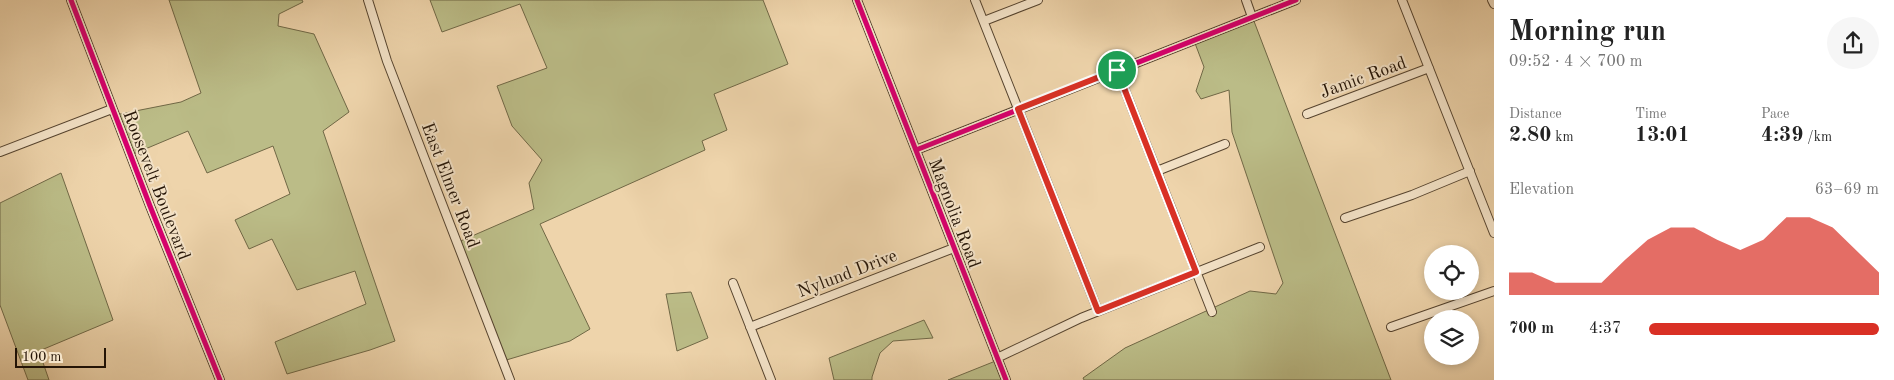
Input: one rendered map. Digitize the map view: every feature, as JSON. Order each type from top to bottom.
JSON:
[{"type":"street","name":"Roosevelt Boulevard","points":[[71,0],[112,109],[220,380]]},
{"type":"street","name":"East Elmer Road","points":[[368,0],[387,61],[510,380]]},
{"type":"street","name":"Magnolia Road","points":[[857,0],[1006,380]]},
{"type":"street","points":[[975,0],[1098,311]]},
{"type":"street","points":[[984,21],[1038,0]]},
{"type":"street","points":[[1246,0],[1252,17]]},
{"type":"street","points":[[916,150],[1296,0]]},
{"type":"street","points":[[1402,0],[1494,233]]},
{"type":"street","points":[[1492,0],[1494,4]]},
{"type":"street","name":"Jamic Road","points":[[1307,114],[1429,68]]},
{"type":"street","points":[[1117,70],[1212,312]]},
{"type":"street","points":[[0,152],[112,109]]},
{"type":"street","points":[[1157,171],[1225,144]]},
{"type":"street","points":[[1345,218],[1412,195],[1470,171]]},
{"type":"street","points":[[997,358],[1098,311],[1260,247]]},
{"type":"street","name":"Nylund Drive","points":[[750,327],[954,248]]},
{"type":"street","points":[[733,283],[771,380]]},
{"type":"street","points":[[1391,327],[1494,291]]},
{"type":"green space","points":[[169,0],[302,0],[303,2],[279,14],[278,26],[314,34],[349,112],[323,131],[395,341],[287,374],[275,342],[366,304],[355,271],[297,290],[272,239],[249,249],[235,220],[290,194],[273,146],[207,173],[188,131],[131,155],[115,115],[181,102],[201,93]]},
{"type":"green space","points":[[430,0],[763,0],[788,64],[714,94],[727,130],[702,141],[705,150],[540,224],[590,329],[570,341],[503,361],[456,243],[534,209],[529,183],[542,160],[512,126],[497,86],[547,68],[520,4],[442,32]]},
{"type":"green space","points":[[1252,16],[1391,380],[1084,380],[1083,378],[1125,348],[1250,291],[1276,294],[1283,283],[1232,132],[1229,90],[1201,99],[1196,91],[1204,67],[1193,38]]},
{"type":"green space","points":[[61,173],[113,320],[39,351],[49,380],[28,380],[0,305],[0,203]]},
{"type":"green space","points":[[691,292],[708,338],[677,351],[666,294]]},
{"type":"green space","points":[[924,320],[933,338],[893,341],[880,353],[872,380],[834,380],[829,358]]},
{"type":"green space","points":[[998,360],[1006,380],[948,380]]},
{"type":"cycle path","points":[[71,0],[150,206],[220,380]]},
{"type":"cycle path","points":[[857,0],[1006,380]]},
{"type":"cycle path","points":[[916,150],[1296,0]]},
{"type":"route","points":[[1117,70],[1196,272],[1098,311],[1018,109],[1117,70]]}]
